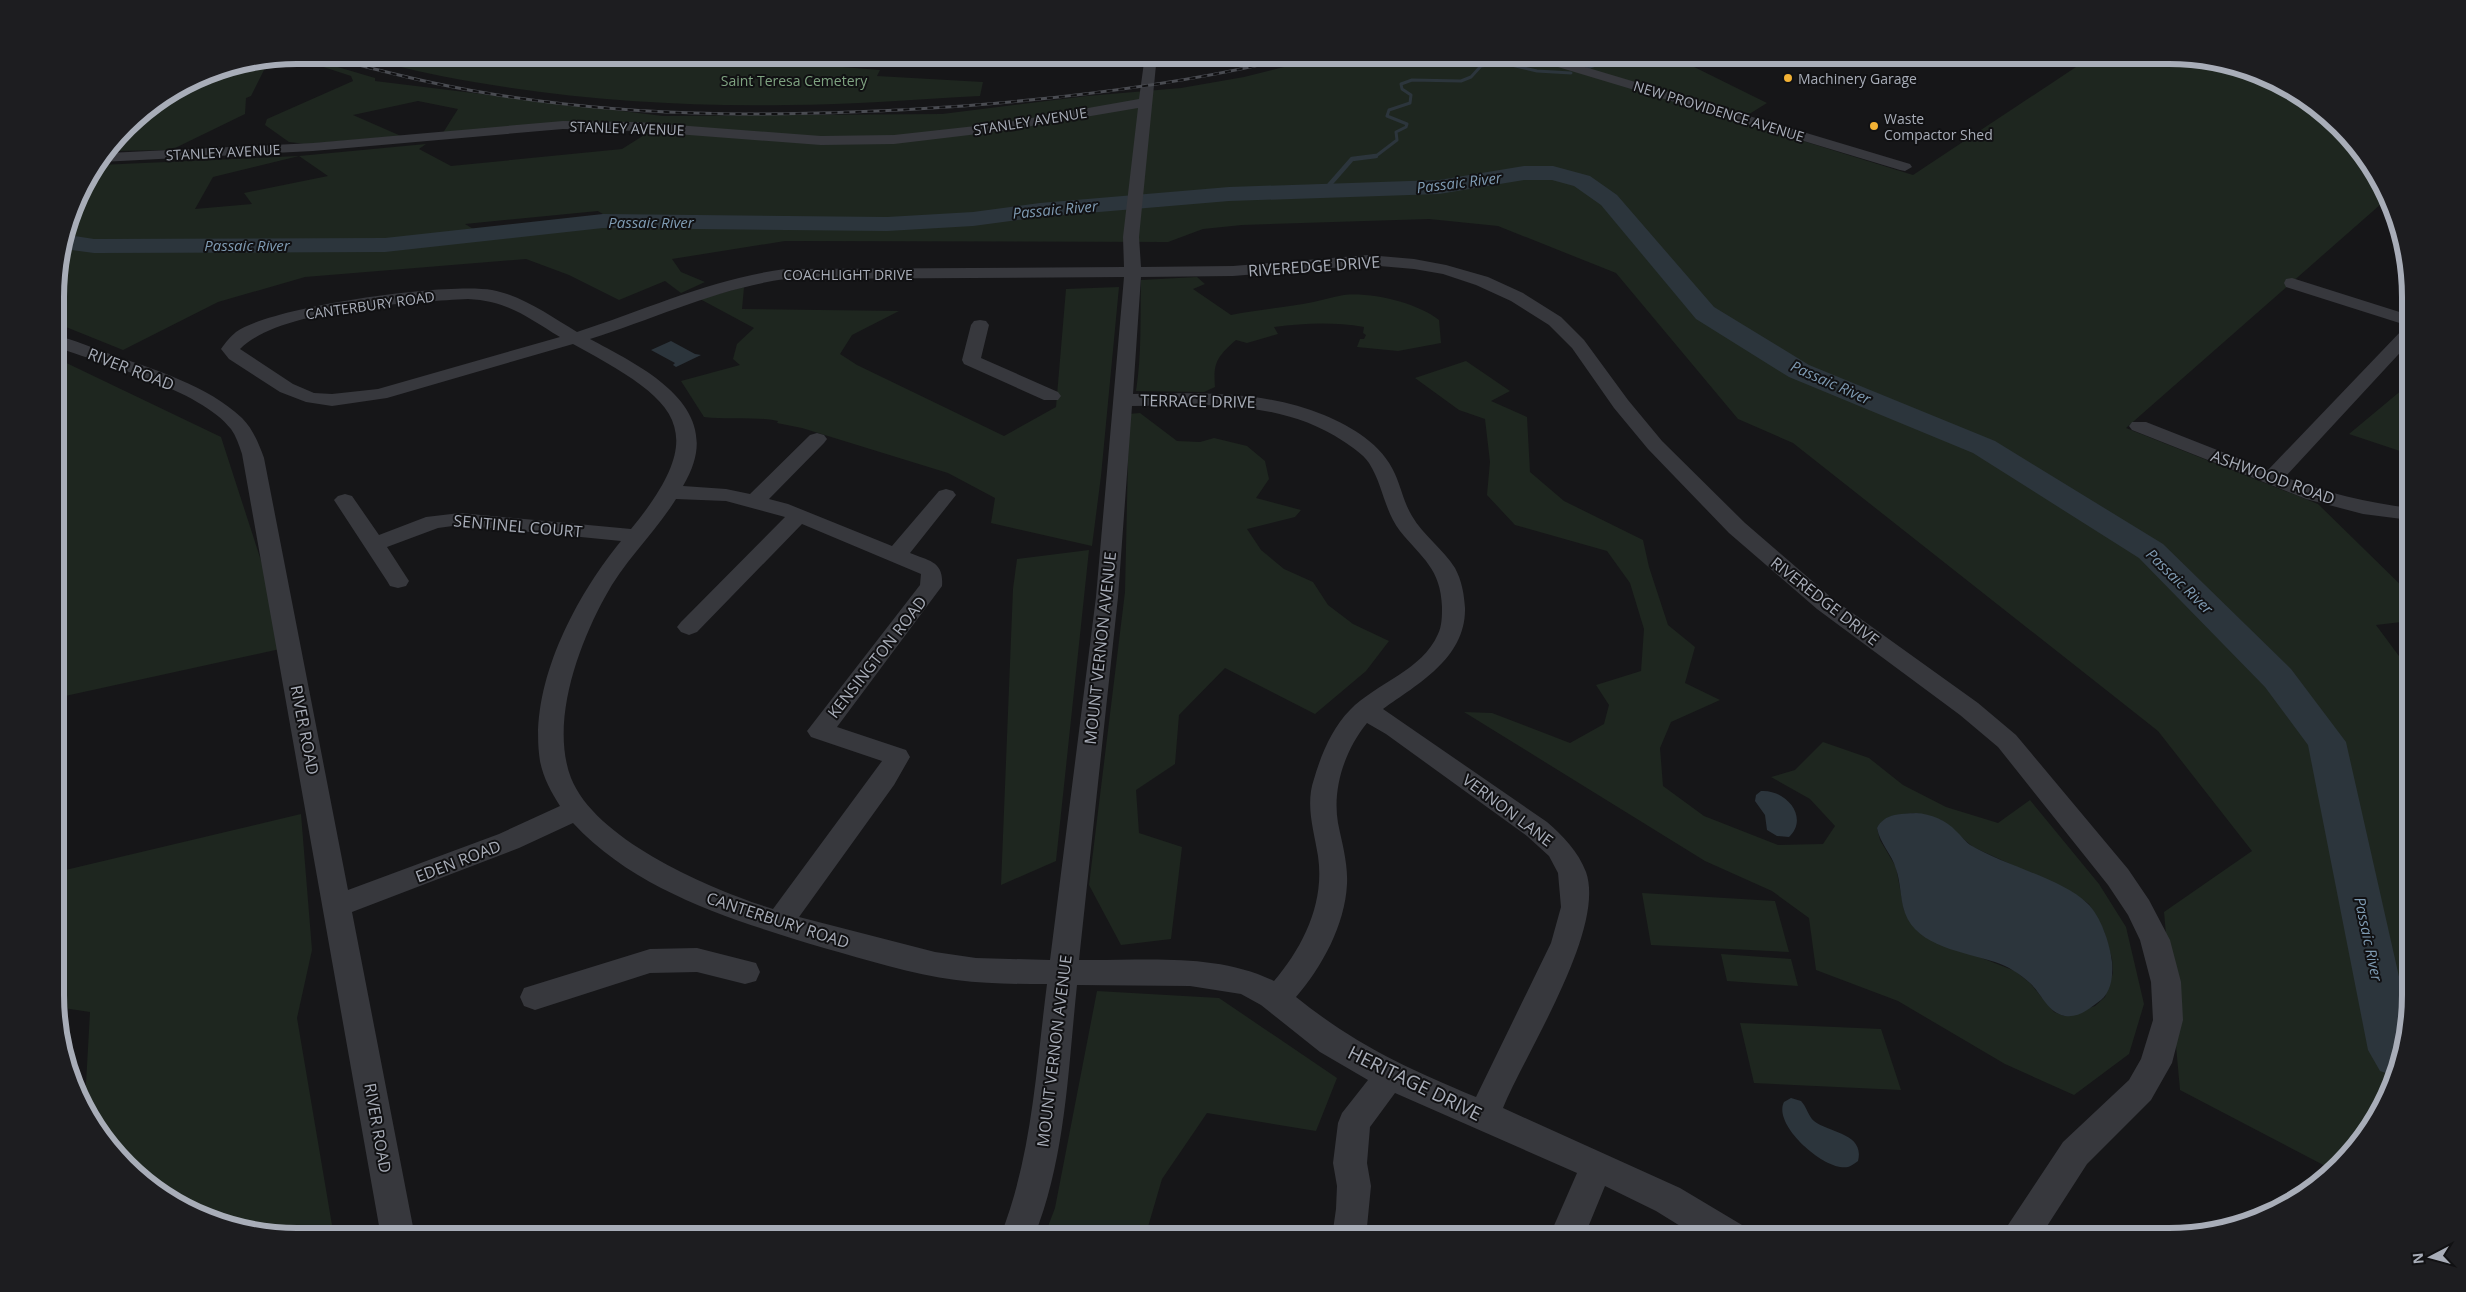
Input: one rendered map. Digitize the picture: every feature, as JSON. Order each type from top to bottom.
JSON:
[{"type":"street","name":"MOUNT VERNON AVENUE","points":[[1020,1228],[1042,1154],[1107,598],[1133,273],[1131,237],[1150,64]]},
{"type":"street","name":"NEW PROVIDENCE AVENUE","points":[[1562,64],[1905,167]]},
{"type":"street","name":"STANLEY AVENUE","points":[[110,158],[264,151],[553,126],[602,124],[811,139],[890,140],[990,128],[1147,102]]},
{"type":"street","name":"RIVEREDGE DRIVE","points":[[1133,273],[1233,271],[1368,260],[1414,264],[1446,270],[1482,281],[1517,297],[1555,321],[1567,332],[1621,404],[1655,445],[1707,498],[1775,562],[1840,615],[1969,709],[2007,742],[2118,877],[2139,908],[2154,940],[2166,982],[2168,1020],[2156,1063],[2140,1090],[2075,1153],[2025,1228]]},
{"type":"street","name":"COACHLIGHT DRIVE","points":[[575,338],[619,325],[710,288],[769,276],[795,274],[1133,273]]},
{"type":"street","points":[[2292,283],[2402,318]]},
{"type":"street","name":"CANTERBURY ROAD","points":[[575,338],[380,394],[349,399],[325,400],[304,396],[261,372],[235,355],[230,349],[238,339],[254,331],[316,310],[478,294],[503,298],[575,338],[657,387],[674,405],[682,418],[687,438],[682,468],[670,492],[606,575],[589,602],[575,635],[560,683],[551,737],[553,759],[565,792],[576,810],[622,852],[665,878],[714,901],[778,923],[886,953],[953,969],[1064,972]]},
{"type":"street","points":[[980,325],[971,360],[1051,396]]},
{"type":"street","points":[[2272,478],[2402,339]]},
{"type":"street","name":"RIVER ROAD","points":[[64,344],[169,384],[205,400],[236,423],[250,444],[338,906],[396,1228]]},
{"type":"street","name":"TERRACE DRIVE","points":[[1123,400],[1226,400],[1268,403],[1291,409],[1330,424],[1360,444],[1376,458],[1395,506],[1407,524],[1444,565],[1450,578],[1454,595],[1453,626],[1439,650],[1425,665],[1365,710],[1341,743],[1326,783],[1321,804],[1333,867],[1330,898],[1316,946],[1304,967],[1277,999]]},
{"type":"street","name":"ASHWOOD ROAD","points":[[2139,426],[2322,497],[2363,508],[2402,513]]},
{"type":"street","points":[[755,501],[816,439]]},
{"type":"street","name":"KENSINGTON ROAD","points":[[670,492],[726,495],[755,501],[799,515],[927,568],[932,573],[931,586],[820,731],[897,757],[884,778],[778,923]]},
{"type":"street","points":[[896,555],[946,495]]},
{"type":"street","points":[[345,500],[398,581]]},
{"type":"street","points":[[689,628],[799,515]]},
{"type":"street","name":"SENTINEL COURT","points":[[374,544],[434,522],[454,519],[636,536]]},
{"type":"street","name":"VERNON LANE","points":[[1365,710],[1537,828],[1559,849],[1572,873],[1575,907],[1566,943],[1546,988],[1500,1077],[1484,1116]]},
{"type":"street","name":"EDEN ROAD","points":[[338,906],[509,841],[576,810]]},
{"type":"street","points":[[535,997],[650,961],[697,960],[745,972]]},
{"type":"street","name":"HERITAGE DRIVE","points":[[1064,972],[1164,973],[1212,977],[1247,983],[1261,988],[1314,1030],[1366,1063],[1663,1197],[1715,1228]]},
{"type":"street","points":[[1350,1228],[1354,1186],[1350,1163],[1354,1123],[1390,1075]]},
{"type":"street","points":[[1570,1228],[1597,1167]]},
{"type":"green space","points":[[283,64],[264,70],[251,96],[246,98],[245,114],[171,150],[115,151],[143,122],[180,95],[222,76],[251,68]]},
{"type":"green space","points":[[314,64],[328,64],[375,78],[375,81],[663,116],[942,114],[1087,96],[1181,88],[1244,77],[1295,64],[1688,64],[1767,103],[1738,121],[1913,175],[2080,64],[2185,64],[2215,68],[2258,81],[2286,95],[2311,112],[2344,143],[2363,167],[2382,203],[2126,428],[2318,504],[2402,586],[2402,622],[2376,625],[2402,660],[2402,1011],[2398,1041],[2390,1070],[2371,1112],[2354,1137],[2327,1167],[2180,1090],[2164,912],[2252,851],[2158,731],[1793,443],[1738,419],[1616,273],[1498,226],[1429,219],[1242,225],[1203,229],[1168,242],[785,241],[672,259],[681,272],[705,282],[681,293],[665,281],[619,300],[569,275],[526,259],[305,277],[218,302],[123,350],[64,326],[64,281],[68,251],[81,208],[105,165],[299,156],[426,144],[419,149],[451,166],[622,149],[657,127],[580,123],[441,136],[458,109],[418,101],[353,115],[401,136],[305,144],[289,142],[265,125],[267,119],[353,81],[351,76]],"holes":[[[299,156],[328,176],[244,193],[252,204],[195,209],[213,177]],[[598,211],[617,223],[490,239],[465,224]]]},
{"type":"green space","name":"Saint Teresa Cemetery","points":[[388,64],[819,64],[880,70],[877,76],[983,82],[980,96],[811,105],[744,105],[613,100],[484,84]]},
{"type":"green space","points":[[1197,277],[1205,284],[1193,289],[1231,315],[1308,303],[1344,295],[1368,295],[1394,300],[1419,308],[1439,320],[1441,343],[1398,351],[1357,347],[1360,339],[1364,339],[1366,335],[1363,333],[1364,327],[1319,324],[1274,327],[1278,334],[1247,343],[1236,340],[1224,351],[1216,366],[1215,387],[1204,392],[1136,391],[1140,349],[1141,280]]},
{"type":"green space","points":[[744,287],[742,309],[899,311],[852,335],[840,354],[857,365],[1004,436],[1056,407],[1066,289],[1119,287],[1101,476],[1092,546],[991,523],[995,498],[948,473],[802,428],[777,423],[778,421],[704,417],[681,381],[740,365],[733,359],[737,344],[754,328],[700,299]]},
{"type":"green space","points":[[1466,361],[1510,391],[1491,401],[1527,417],[1530,472],[1564,501],[1643,540],[1649,567],[1668,625],[1695,647],[1685,683],[1720,700],[1671,722],[1660,748],[1663,786],[1704,816],[1778,845],[1823,844],[1835,826],[1810,799],[1771,777],[1795,770],[1823,742],[1869,758],[1903,785],[1946,807],[1998,823],[2030,800],[2099,884],[2126,927],[2144,1004],[2129,1054],[2074,1095],[2005,1064],[1898,1001],[1816,970],[1809,918],[1772,891],[1705,861],[1464,712],[1492,713],[1570,743],[1604,724],[1609,705],[1596,685],[1641,671],[1644,629],[1630,583],[1607,551],[1515,525],[1487,495],[1490,462],[1485,419],[1459,410],[1415,378]],"holes":[[[1916,813],[1941,820],[1973,847],[2073,893],[2089,904],[2104,931],[2112,959],[2113,973],[2105,997],[2095,1006],[2064,1016],[2054,1012],[2030,983],[2015,971],[1923,935],[1911,923],[1904,910],[1896,867],[1880,840],[1877,828],[1889,817],[1899,815]]]},
{"type":"green space","points":[[64,362],[221,437],[289,647],[64,696]]},
{"type":"green space","points":[[2402,390],[2402,452],[2349,434]]},
{"type":"green space","points":[[1140,413],[1177,441],[1200,442],[1214,438],[1247,446],[1265,461],[1269,479],[1256,498],[1301,510],[1295,517],[1247,529],[1261,550],[1284,569],[1313,582],[1328,605],[1353,624],[1389,641],[1366,671],[1315,714],[1225,668],[1179,715],[1175,764],[1136,790],[1139,833],[1182,847],[1171,939],[1121,945],[1089,885],[1125,592],[1129,414]]},
{"type":"green space","points":[[1089,550],[1056,861],[1001,885],[1013,589],[1017,559]]},
{"type":"green space","points":[[301,814],[312,950],[297,1018],[332,1228],[281,1228],[251,1224],[208,1211],[180,1197],[155,1180],[132,1160],[112,1137],[95,1112],[86,1093],[90,1012],[64,1008],[64,870]]},
{"type":"green space","points":[[1642,893],[1775,901],[1789,952],[1651,945]]},
{"type":"green space","points":[[1721,954],[1791,959],[1798,986],[1727,981]]},
{"type":"green space","points":[[1097,991],[1219,998],[1337,1078],[1316,1131],[1207,1113],[1162,1179],[1148,1228],[1047,1228],[1055,1208]]},
{"type":"green space","points":[[1740,1023],[1881,1029],[1901,1090],[1754,1083]]},
{"type":"shaded area","points":[[671,341],[695,354],[701,355],[676,367],[673,365],[675,363],[651,350]]},
{"type":"shaded area","points":[[1761,791],[1778,795],[1786,799],[1792,806],[1796,813],[1797,821],[1795,829],[1789,837],[1777,836],[1767,830],[1765,815],[1755,801],[1756,795]]},
{"type":"shaded area","points":[[1916,813],[1933,816],[1943,821],[1972,846],[2048,879],[2076,894],[2087,903],[2097,915],[2104,931],[2112,962],[2110,987],[2105,996],[2084,1012],[2070,1016],[2059,1014],[2049,1007],[2034,987],[2018,973],[1995,962],[1943,946],[1920,934],[1911,924],[1905,913],[1896,869],[1877,828],[1884,819],[1889,817],[1899,814]]},
{"type":"shaded area","points":[[1791,1098],[1801,1101],[1814,1121],[1851,1139],[1859,1152],[1858,1161],[1848,1167],[1838,1167],[1815,1155],[1803,1145],[1786,1123],[1782,1112],[1784,1102]]},
{"type":"waterway","points":[[1376,156],[1397,140],[1396,132],[1406,127],[1407,124],[1387,116],[1389,110],[1410,103],[1411,95],[1402,89],[1401,84],[1412,80],[1461,81],[1471,77],[1481,66],[1496,64]]},
{"type":"waterway","points":[[1507,64],[1537,71],[1571,73]]},
{"type":"waterway","points":[[1587,68],[1599,64]]},
{"type":"waterway","points":[[1324,191],[1352,159],[1376,156]]},
{"type":"waterway","points":[[1366,157],[1376,156]]},
{"type":"waterway","name":"Passaic River","points":[[70,243],[94,246],[385,245],[603,221],[887,224],[973,219],[1040,210],[1229,194],[1439,187],[1524,173],[1553,173],[1582,181],[1609,200],[1705,313],[1799,371],[1984,447],[2151,551],[2278,678],[2327,742],[2392,1050],[2395,1053]]},
{"type":"railway","points":[[356,64],[444,85],[545,102],[604,108],[724,114],[784,114],[963,106],[1134,88],[1264,64]]},
{"type":"place","name":"Machinery Garage","points":[[1788,78]]},
{"type":"place","name":"Waste Compactor Shed","points":[[1874,126]]}]
